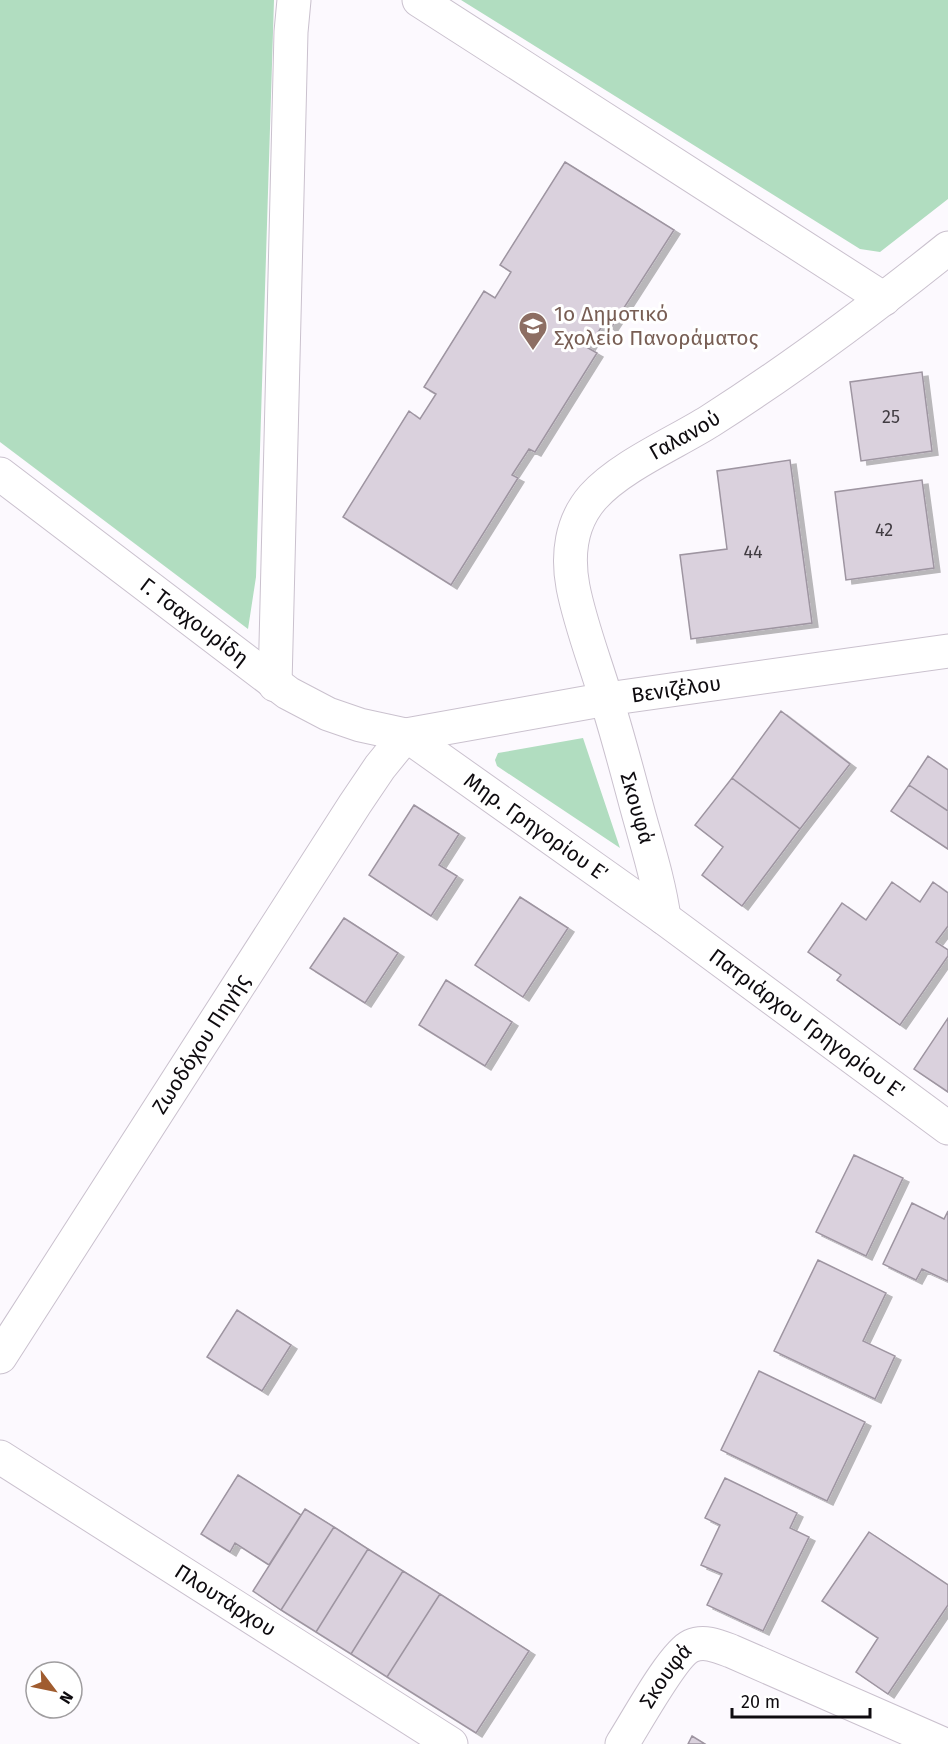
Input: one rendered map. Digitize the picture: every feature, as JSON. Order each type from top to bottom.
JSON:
[{"type":"street","points":[[275,685],[291,32],[294,0]]},
{"type":"street","points":[[419,0],[884,299]]},
{"type":"street","name":"Γαλανού","points":[[607,699],[577,604],[571,574],[572,540],[585,508],[602,489],[614,480],[768,382],[884,299],[948,248]]},
{"type":"street","name":"Γ. Τσαχουρίδη","points":[[0,474],[275,685],[328,714],[360,725],[406,735]]},
{"type":"street","name":"Βενιζέλου","points":[[406,735],[607,699],[948,651]]},
{"type":"street","name":"Σκουφά","points":[[607,699],[657,878],[664,918]]},
{"type":"street","name":"Μηρ. Γρηγορίου Ε΄","points":[[406,735],[664,918]]},
{"type":"street","name":"Ζωοδόχου Πηγής","points":[[0,1357],[355,804],[380,767],[406,735]]},
{"type":"street","name":"Πατριάρχου Γρηγορίου Ε'","points":[[664,918],[948,1128]]},
{"type":"street","name":"Πλουτάρχου","points":[[0,1457],[451,1744]]},
{"type":"street","name":"Σκουφά","points":[[622,1744],[675,1660],[688,1647],[708,1643],[943,1744]]},
{"type":"green space","points":[[0,0],[274,0],[256,577],[248,629],[0,442]]},
{"type":"green space","points":[[461,0],[948,0],[948,199],[880,252],[860,249]]},
{"type":"green space","points":[[583,738],[620,848],[497,766],[495,760],[498,753]]},
{"type":"building","points":[[565,162],[674,230],[611,328],[604,323],[588,348],[597,353],[535,452],[529,449],[512,475],[518,478],[451,585],[343,517],[409,411],[420,419],[436,394],[424,387],[484,291],[495,298],[511,272],[500,265]]},
{"type":"building","points":[[922,372],[932,451],[861,461],[850,382]]},
{"type":"building","points":[[790,460],[812,623],[691,639],[680,555],[727,549],[717,471]]},
{"type":"building","points":[[922,480],[934,568],[846,580],[835,492]]},
{"type":"building","points":[[781,711],[850,764],[800,829],[732,778]]},
{"type":"building","points":[[928,756],[948,770],[948,811],[909,785]]},
{"type":"building","points":[[732,778],[800,829],[742,906],[702,875],[723,847],[695,825]]},
{"type":"building","points":[[909,785],[948,811],[948,849],[891,811]]},
{"type":"building","points":[[414,805],[459,834],[439,865],[457,876],[431,916],[369,875]]},
{"type":"building","points":[[892,882],[920,902],[933,882],[948,893],[948,926],[936,942],[948,950],[948,956],[900,1025],[837,980],[841,975],[808,952],[842,903],[866,920]]},
{"type":"building","points":[[520,897],[568,928],[523,997],[475,965]]},
{"type":"building","points":[[344,918],[398,953],[365,1003],[310,968]]},
{"type":"building","points":[[446,980],[512,1022],[485,1066],[419,1025]]},
{"type":"building","points":[[948,1018],[948,1092],[914,1069]]},
{"type":"building","points":[[854,1155],[903,1178],[866,1256],[816,1232]]},
{"type":"building","points":[[912,1203],[944,1219],[948,1211],[948,1281],[922,1269],[916,1280],[883,1264]]},
{"type":"building","points":[[818,1260],[886,1293],[863,1341],[895,1356],[875,1399],[774,1351]]},
{"type":"building","points":[[237,1310],[291,1345],[262,1391],[207,1357]]},
{"type":"building","points":[[759,1371],[865,1422],[827,1501],[721,1450]]},
{"type":"building","points":[[238,1475],[301,1515],[269,1565],[235,1543],[230,1552],[201,1534]]},
{"type":"building","points":[[725,1478],[797,1513],[790,1528],[809,1537],[763,1631],[707,1605],[722,1574],[701,1565],[720,1525],[705,1518]]},
{"type":"building","points":[[305,1509],[334,1527],[281,1610],[253,1591]]},
{"type":"building","points":[[334,1527],[368,1549],[316,1632],[281,1610]]},
{"type":"building","points":[[869,1532],[948,1585],[948,1605],[888,1694],[856,1672],[878,1638],[822,1601]]},
{"type":"building","points":[[368,1549],[403,1571],[351,1654],[316,1632]]},
{"type":"building","points":[[403,1571],[440,1594],[387,1677],[351,1654]]},
{"type":"building","points":[[440,1594],[529,1651],[476,1733],[387,1677]]},
{"type":"building","points":[[692,1736],[705,1744],[688,1744]]},
{"type":"place","name":"1ο Δημοτικό Σχολείο Πανοράματος","points":[[533,352]]}]
